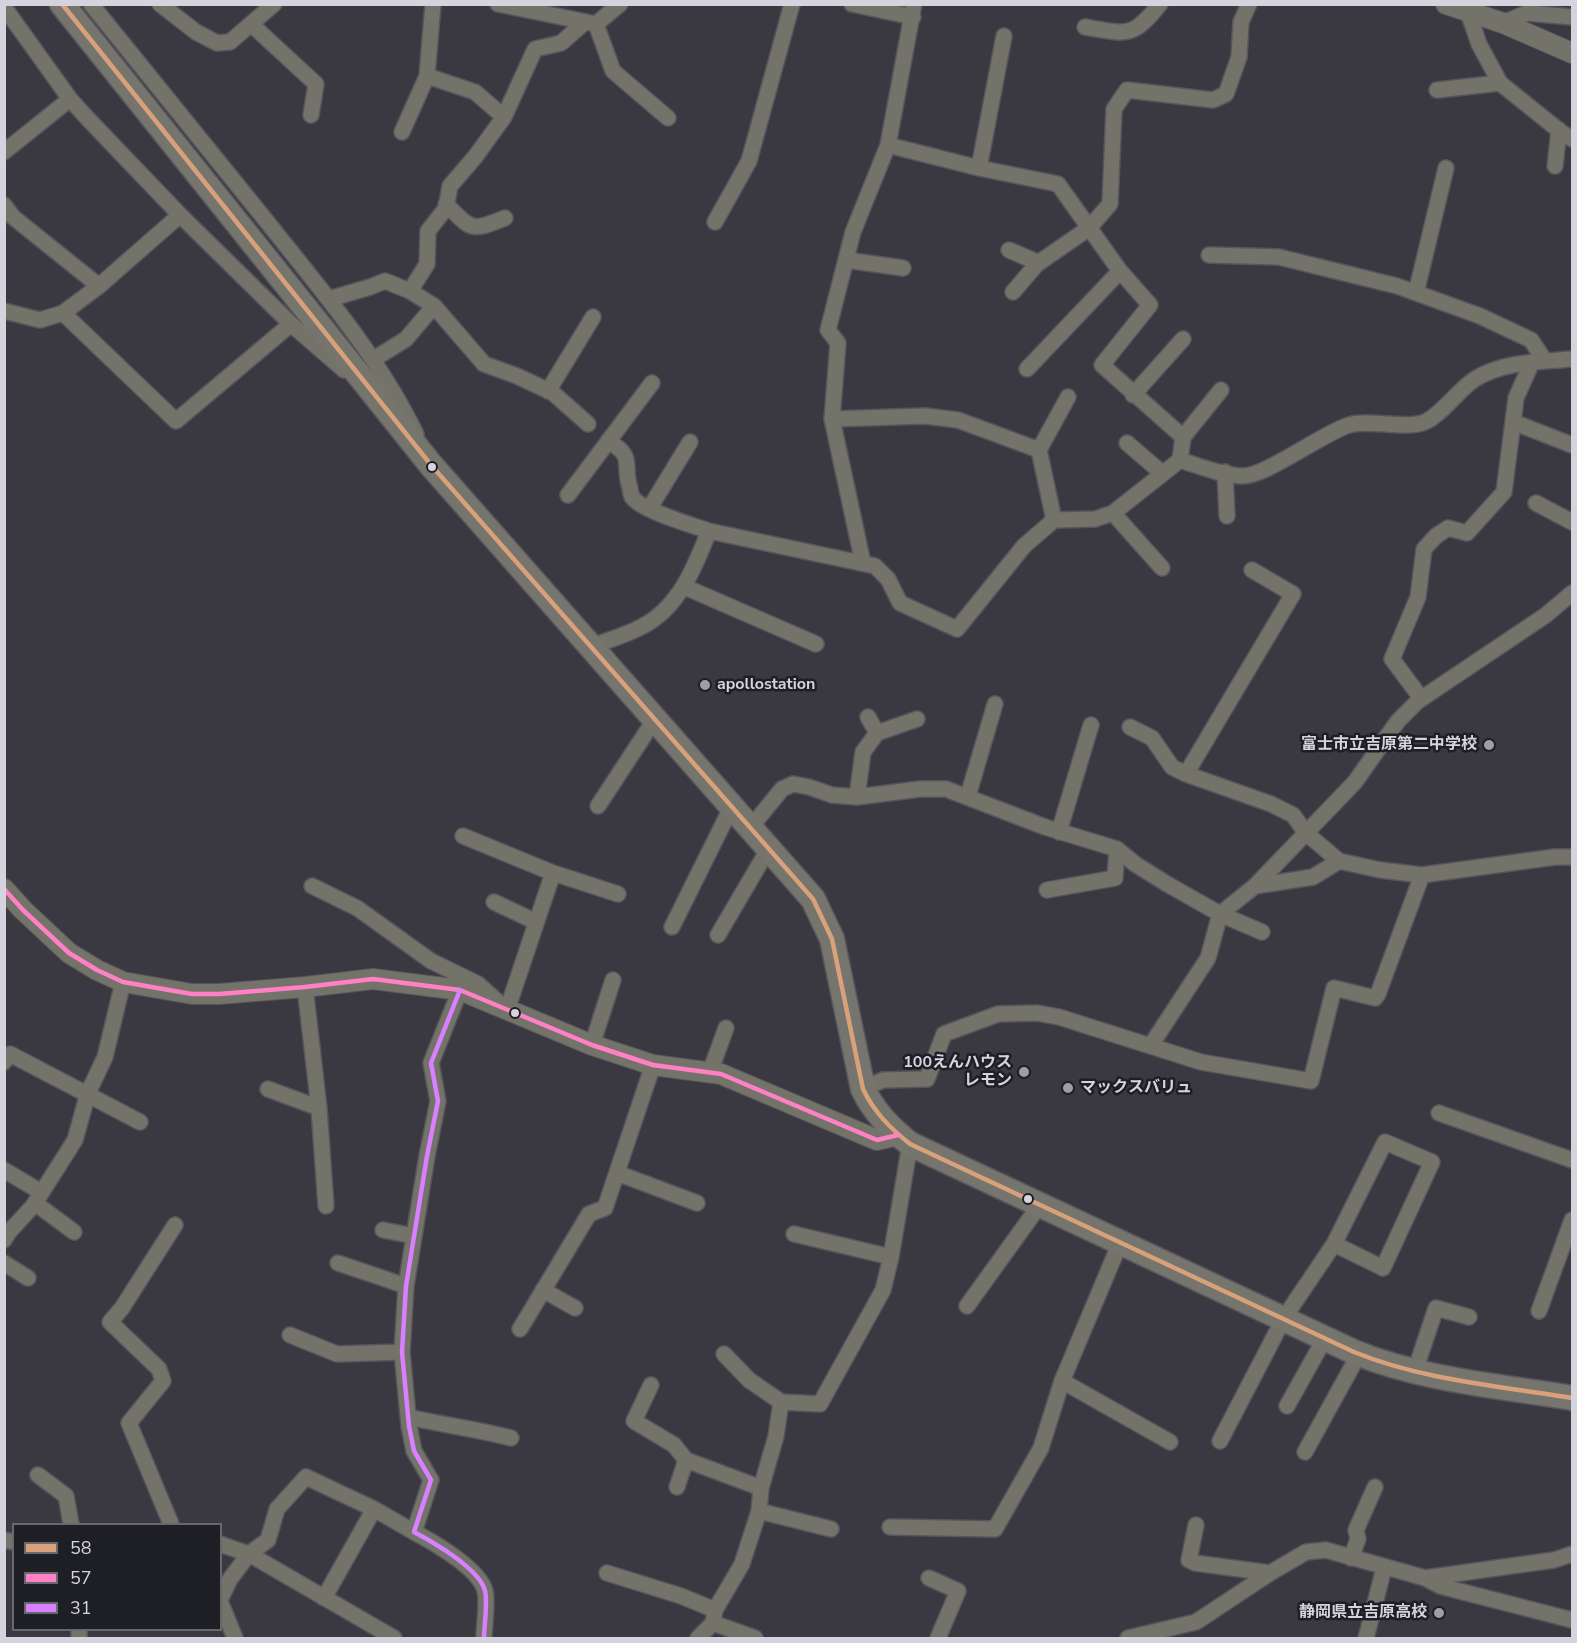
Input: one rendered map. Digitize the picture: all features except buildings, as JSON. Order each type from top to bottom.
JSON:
[{"type":"main road","points":[[62,4],[431,465],[813,898],[832,939],[862,1089],[882,1119],[904,1140],[1039,1206],[1359,1354],[1415,1371],[1572,1398]]},
{"type":"street","points":[[91,4],[329,298],[374,359],[401,402],[431,465]]},
{"type":"street","points":[[160,4],[196,32],[217,44],[230,42],[274,4]]},
{"type":"street","points":[[402,132],[427,76],[433,4]]},
{"type":"street","points":[[498,4],[590,23]]},
{"type":"street","points":[[410,291],[427,264],[428,231],[446,208],[450,186],[475,157],[504,117],[535,49],[561,43],[620,4]]},
{"type":"street","points":[[715,222],[749,161],[792,4]]},
{"type":"street","points":[[852,4],[913,11],[888,145],[853,232],[828,330],[838,343],[832,419],[863,563]]},
{"type":"street","points":[[1085,27],[1123,33],[1143,25],[1160,4]]},
{"type":"street","points":[[1013,292],[1039,263],[1089,228],[1110,204],[1114,109],[1127,90],[1213,100],[1226,94],[1239,57],[1241,22],[1249,4]]},
{"type":"street","points":[[1446,4],[1503,23],[1572,53]]},
{"type":"street","points":[[4,8],[70,99],[180,215],[291,324],[381,401]]},
{"type":"street","points":[[1468,12],[1479,44],[1500,83],[1572,139]]},
{"type":"street","points":[[1503,23],[1527,13],[1572,17]]},
{"type":"street","points":[[590,23],[614,71],[668,118]]},
{"type":"street","points":[[251,24],[316,84],[311,115]]},
{"type":"street","points":[[979,168],[1004,36]]},
{"type":"street","points":[[427,76],[475,92],[504,117]]},
{"type":"street","points":[[1437,90],[1500,83]]},
{"type":"street","points":[[4,152],[70,99]]},
{"type":"street","points":[[1555,166],[1558,130]]},
{"type":"street","points":[[888,145],[979,168],[1058,184],[1120,272],[1150,305],[1102,365],[1133,395],[1183,437]]},
{"type":"street","points":[[1416,293],[1446,168]]},
{"type":"street","points":[[447,204],[468,226],[478,228],[505,218]]},
{"type":"street","points":[[4,205],[13,217],[99,286]]},
{"type":"street","points":[[4,311],[40,321],[63,313],[99,286],[180,215]]},
{"type":"street","points":[[1009,250],[1039,263]]},
{"type":"street","points":[[1209,255],[1279,257],[1386,283],[1480,316],[1531,340],[1538,362],[1516,398],[1504,492],[1467,533],[1448,528],[1436,536],[1424,549],[1418,597],[1392,659],[1421,698]]},
{"type":"street","points":[[846,260],[903,268]]},
{"type":"street","points":[[1027,369],[1120,272]]},
{"type":"street","points":[[329,298],[385,281],[410,291],[434,306],[484,364],[548,391],[588,424]]},
{"type":"street","points":[[374,359],[406,339],[434,306]]},
{"type":"street","points":[[63,313],[176,421],[291,324]]},
{"type":"street","points":[[548,391],[593,317]]},
{"type":"street","points":[[1133,395],[1183,339]]},
{"type":"street","points":[[1180,460],[1243,476],[1259,473],[1311,442],[1351,424],[1422,423],[1434,417],[1474,380],[1493,371],[1538,362],[1572,359]]},
{"type":"street","points":[[568,495],[652,383]]},
{"type":"street","points":[[608,441],[621,448],[628,461],[627,478],[632,497],[649,509],[709,531],[874,566],[888,579],[900,603],[957,629],[1024,546],[1054,520],[1095,519],[1113,513],[1180,460],[1183,437],[1221,390]]},
{"type":"street","points":[[1054,520],[1039,450],[1068,397]]},
{"type":"street","points":[[832,419],[925,416],[958,420],[1039,450]]},
{"type":"street","points":[[1513,422],[1572,445]]},
{"type":"street","points":[[649,509],[690,442]]},
{"type":"street","points":[[1127,443],[1162,473]]},
{"type":"street","points":[[1225,472],[1227,516]]},
{"type":"street","points":[[1536,502],[1572,522]]},
{"type":"street","points":[[1113,513],[1162,568]]},
{"type":"street","points":[[591,647],[644,626],[670,604],[685,586],[709,531]]},
{"type":"street","points":[[1186,774],[1293,594],[1251,570]]},
{"type":"street","points":[[685,586],[816,644]]},
{"type":"street","points":[[1151,1045],[1208,958],[1220,914],[1255,886],[1355,782],[1398,722],[1421,698],[1546,615],[1572,593]]},
{"type":"street","points":[[968,796],[995,704]]},
{"type":"street","points":[[868,717],[877,733]]},
{"type":"street","points":[[598,806],[655,719]]},
{"type":"street","points":[[857,797],[863,752],[877,733],[917,720]]},
{"type":"street","points":[[1059,832],[1091,724]]},
{"type":"street","points":[[1130,727],[1152,738],[1172,767],[1271,804],[1293,815],[1306,833],[1339,861],[1380,870],[1422,875],[1555,857],[1572,857]]},
{"type":"street","points":[[751,827],[782,789],[793,784],[832,795],[857,797],[920,789],[946,789],[1059,832],[1117,849],[1159,879],[1220,914],[1262,932]]},
{"type":"street","points":[[672,927],[732,806]]},
{"type":"street","points":[[464,836],[553,873],[618,894]]},
{"type":"street","points":[[718,935],[769,848]]},
{"type":"street","points":[[1047,890],[1115,878],[1117,849]]},
{"type":"street","points":[[1255,886],[1312,878],[1339,861]]},
{"type":"street","points":[[507,1010],[553,873]]},
{"type":"street","points":[[862,1089],[883,1080],[927,1079],[944,1034],[998,1014],[1037,1013],[1059,1017],[1201,1062],[1311,1081],[1334,988],[1375,998],[1422,875]]},
{"type":"street","points":[[312,886],[357,908],[431,960],[478,984],[507,1010]]},
{"type":"street","points":[[4,889],[69,954],[123,982],[192,994],[305,987],[373,979],[460,990],[592,1044],[653,1065],[721,1074],[877,1140],[904,1140],[891,1257],[883,1290],[820,1404],[781,1402],[749,1380],[724,1354]]},
{"type":"street","points":[[494,902],[536,922]]},
{"type":"street","points":[[592,1044],[613,980]]},
{"type":"street","points":[[6,1233],[38,1198],[75,1140],[88,1093],[105,1057],[123,982]]},
{"type":"street","points":[[305,987],[319,1108],[326,1206]]},
{"type":"street","points":[[414,1532],[431,1480],[414,1451],[409,1417],[402,1352],[406,1286],[438,1101],[431,1063],[460,990]]},
{"type":"street","points":[[710,1072],[726,1028]]},
{"type":"street","points":[[4,1062],[10,1054],[140,1122]]},
{"type":"street","points":[[520,1329],[589,1214],[605,1208],[653,1065]]},
{"type":"street","points":[[268,1089],[319,1108]]},
{"type":"street","points":[[1438,1113],[1572,1160]]},
{"type":"street","points":[[1220,1441],[1284,1318],[1334,1244],[1384,1142],[1432,1162],[1383,1268],[1334,1244]]},
{"type":"street","points":[[4,1170],[38,1198],[74,1233]]},
{"type":"street","points":[[617,1173],[697,1203]]},
{"type":"street","points":[[967,1306],[1039,1206]]},
{"type":"street","points":[[1539,1311],[1572,1220]]},
{"type":"street","points":[[171,1523],[129,1423],[163,1381],[159,1369],[110,1322],[122,1308],[175,1225]]},
{"type":"street","points":[[383,1230],[414,1236]]},
{"type":"street","points":[[794,1234],[891,1257]]},
{"type":"street","points":[[890,1527],[995,1529],[1041,1448],[1062,1382],[1120,1243]]},
{"type":"street","points":[[4,1263],[28,1278]]},
{"type":"street","points":[[338,1263],[406,1286]]},
{"type":"street","points":[[543,1290],[575,1308]]},
{"type":"street","points":[[1415,1371],[1436,1308],[1469,1317]]},
{"type":"street","points":[[290,1335],[337,1354],[402,1352]]},
{"type":"street","points":[[1287,1406],[1325,1338]]},
{"type":"street","points":[[1305,1452],[1359,1354]]},
{"type":"street","points":[[1062,1382],[1170,1442]]},
{"type":"street","points":[[651,1385],[634,1421],[674,1445],[686,1460],[761,1488]]},
{"type":"street","points":[[698,1638],[714,1617],[742,1564],[759,1511],[761,1488],[776,1436],[781,1402]]},
{"type":"street","points":[[409,1417],[447,1426],[473,1428],[510,1438]]},
{"type":"street","points":[[677,1487],[686,1460]]},
{"type":"street","points":[[38,1475],[66,1496],[71,1523]]},
{"type":"street","points":[[222,1596],[230,1579],[249,1554],[268,1540],[277,1509],[306,1477],[374,1509],[446,1550],[477,1577],[485,1591],[484,1638]]},
{"type":"street","points":[[1352,1558],[1358,1539],[1356,1530],[1375,1486]]},
{"type":"street","points":[[324,1598],[374,1509]]},
{"type":"street","points":[[759,1511],[831,1529]]},
{"type":"street","points":[[1196,1525],[1189,1560],[1196,1563],[1270,1573]]},
{"type":"street","points":[[222,1545],[249,1554],[394,1638]]},
{"type":"street","points":[[1128,1638],[1196,1622],[1306,1552],[1326,1550],[1425,1578],[1440,1586],[1572,1620]]},
{"type":"street","points":[[1425,1578],[1554,1560],[1572,1554]]},
{"type":"street","points":[[1366,1638],[1384,1568]]},
{"type":"street","points":[[607,1573],[681,1596],[754,1638]]},
{"type":"street","points":[[929,1578],[958,1591],[938,1638]]},
{"type":"street","points":[[222,1605],[235,1638]]},
{"type":"transit line","name":"58","points":[[62,4],[431,465],[813,899],[832,939],[863,1089],[877,1112],[896,1132],[910,1144],[1354,1352],[1380,1362],[1434,1376],[1572,1398]]},
{"type":"transit line","name":"57","points":[[4,889],[69,953],[123,982],[192,994],[305,987],[373,979],[460,990],[592,1045],[653,1065],[721,1074],[877,1140],[898,1135]]},
{"type":"transit line","name":"31","points":[[460,990],[431,1063],[438,1101],[406,1286],[402,1352],[409,1426],[414,1451],[431,1480],[414,1532],[455,1557],[481,1583],[486,1601],[484,1638]]},
{"type":"place","name":"apollostation","points":[[705,685]]},
{"type":"place","name":"富士市立吉原第二中学校","points":[[1489,745]]},
{"type":"place","name":"100えんハウス レモン","points":[[1024,1072]]},
{"type":"place","name":"マックスバリュ","points":[[1068,1088]]},
{"type":"place","name":"静岡県立吉原高校","points":[[1439,1613]]}]
